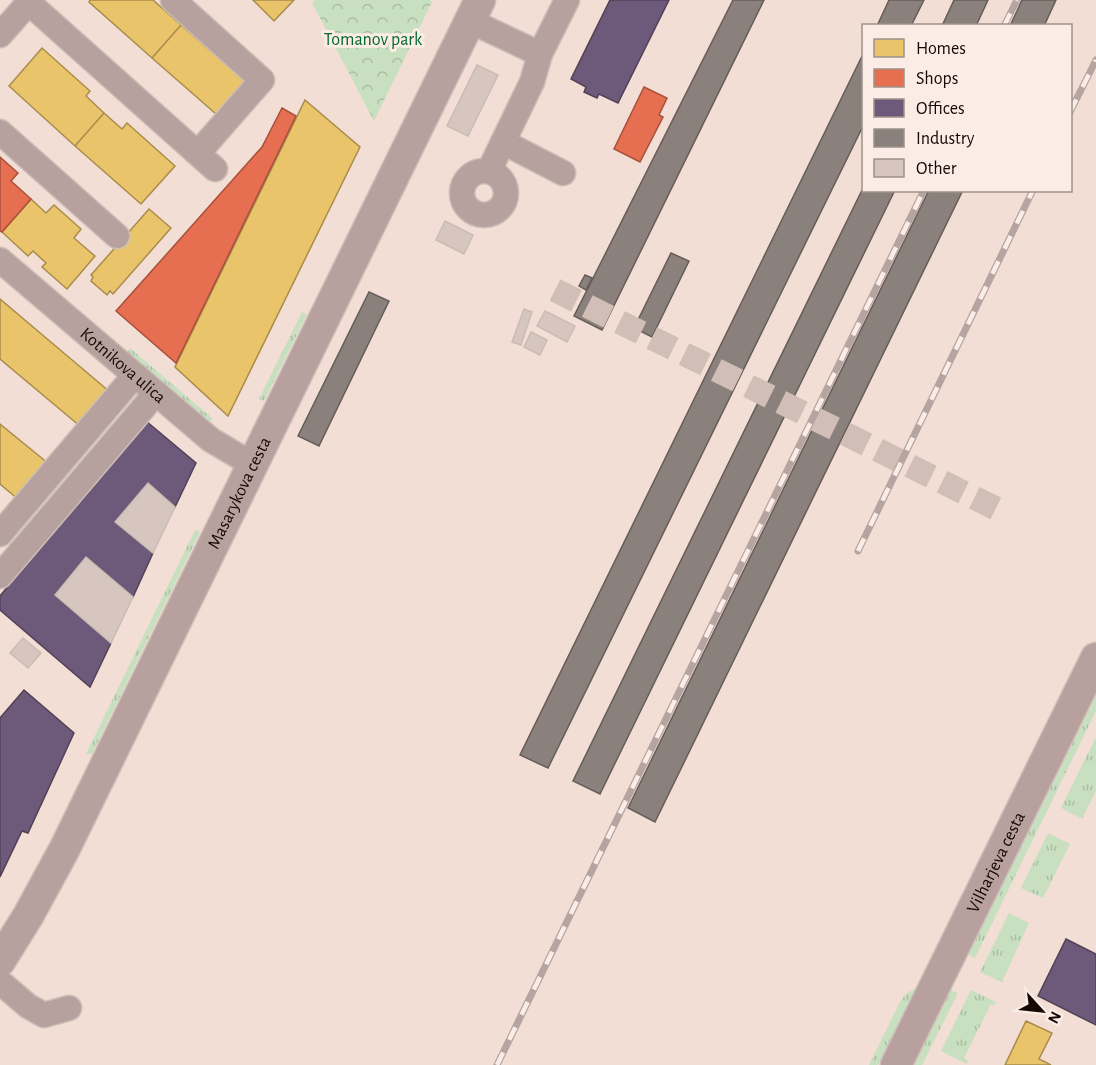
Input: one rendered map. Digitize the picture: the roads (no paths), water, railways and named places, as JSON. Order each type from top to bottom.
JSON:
[{"type":"main road","name":"Masarykova cesta","points":[[0,961],[40,896],[64,850],[475,10]]},
{"type":"main road","name":"Vilharjeva cesta","points":[[897,1065],[1096,658]]},
{"type":"street","points":[[0,35],[30,2],[206,161],[262,80],[173,0]]},
{"type":"street","points":[[489,171],[532,82],[540,54],[561,2]]},
{"type":"street","points":[[475,10],[540,54]]},
{"type":"street","points":[[0,132],[117,236]]},
{"type":"street","points":[[503,142],[563,173]]},
{"type":"street","name":"Kotnikova ulica","points":[[0,260],[212,440],[252,464]]},
{"type":"street","points":[[0,534],[135,375]]},
{"type":"street","points":[[0,576],[156,393]]},
{"type":"street","points":[[0,982],[28,1006],[44,1015],[69,1008]]},
{"type":"tunnel","points":[[555,290],[1005,513]]},
{"type":"railway","points":[[1005,24],[1017,0]]},
{"type":"railway","points":[[1072,108],[1096,60]]},
{"type":"railway","points":[[497,1065],[923,192]]},
{"type":"railway","points":[[858,551],[1032,192]]},
{"type":"park label","name":"Tomanov park","points":[[373,39]]}]
